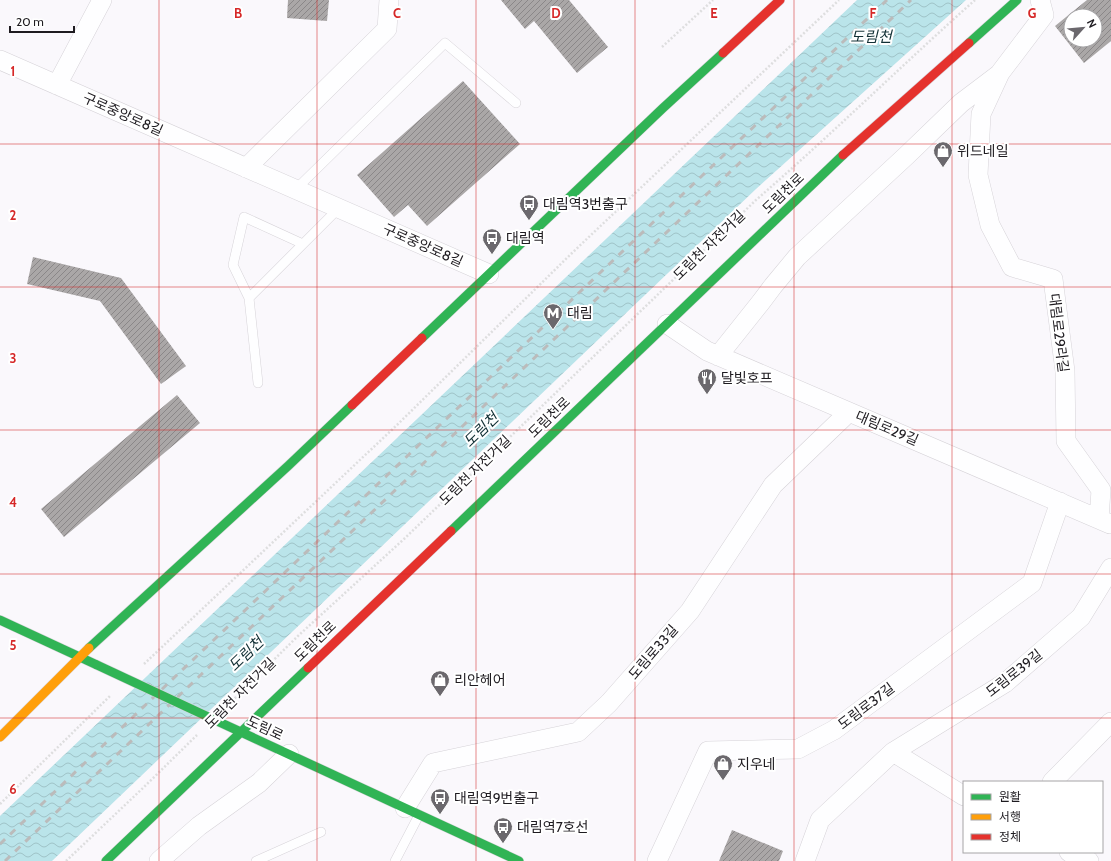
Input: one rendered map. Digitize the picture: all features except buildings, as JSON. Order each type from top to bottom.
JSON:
[{"type":"main road","points":[[0,737],[80,657],[288,466],[663,108],[780,0]]},
{"type":"main road","name":"도림천로","points":[[106,861],[240,731],[859,140],[1017,0]]},
{"type":"main road","name":"도림로","points":[[0,620],[519,861]]},
{"type":"street","points":[[57,85],[102,0]]},
{"type":"street","points":[[246,168],[387,29],[389,0]]},
{"type":"street","name":"대림로29라길","points":[[1040,0],[1044,15],[1000,73],[981,114],[978,175],[990,224],[1012,267],[1053,279],[1065,371],[1066,441],[1101,490],[1105,522]]},
{"type":"street","name":"구로중앙로8길","points":[[0,60],[489,274]]},
{"type":"street","points":[[718,356],[797,258],[961,103],[1000,73]]},
{"type":"street","name":"대림로29길","points":[[667,324],[707,351],[718,356],[1105,522]]},
{"type":"street","name":"도림로33길","points":[[412,812],[433,763],[578,732],[609,703],[690,611],[773,485],[850,412]]},
{"type":"street","name":"도림로37길","points":[[657,861],[708,751],[798,749],[834,730],[1032,583],[1060,502]]},
{"type":"street","name":"도림로39길","points":[[805,861],[820,820],[893,752],[1005,683],[1081,617],[1111,568]]},
{"type":"street","points":[[1053,781],[1111,722]]},
{"type":"street","points":[[893,752],[963,795]]},
{"type":"street","points":[[159,861],[199,826],[259,783],[289,754]]},
{"type":"street","points":[[1071,853],[1089,861]]},
{"type":"lane","points":[[296,189],[445,44],[516,103]]},
{"type":"lane","points":[[249,298],[339,208]]},
{"type":"lane","points":[[258,384],[249,298],[233,265],[244,217],[303,244]]},
{"type":"lane","points":[[395,861],[412,812]]},
{"type":"lane","points":[[256,861],[321,832]]},
{"type":"path","points":[[662,47],[713,0]]},
{"type":"path","points":[[140,667],[398,424],[572,254],[839,0]]},
{"type":"path","name":"도림천 자전거길","points":[[224,709],[299,635],[404,539],[756,200],[975,0]]},
{"type":"path","points":[[0,804],[112,695]]},
{"type":"path","name":"도림천 자전거길","points":[[66,861],[139,793],[201,732]]},
{"type":"water","name":"도림천","points":[[857,0],[966,0],[756,189],[52,861],[0,861],[0,816]]},
{"type":"railway","points":[[0,844],[887,0]]},
{"type":"railway","points":[[5,861],[911,0]]},
{"type":"traffic: fast","points":[[969,43],[1017,0]]},
{"type":"traffic: fast","points":[[422,338],[663,108],[723,53]]},
{"type":"traffic: fast","points":[[451,531],[843,155]]},
{"type":"traffic: fast","points":[[89,648],[288,466],[352,405]]},
{"type":"traffic: fast","points":[[0,620],[97,665]]},
{"type":"traffic: fast","points":[[97,665],[217,721]]},
{"type":"traffic: fast","points":[[106,861],[308,668]]},
{"type":"traffic: fast","points":[[217,721],[519,861]]},
{"type":"traffic: slow","points":[[0,737],[89,648]]},
{"type":"traffic: jam","points":[[723,53],[780,0]]},
{"type":"traffic: jam","points":[[843,155],[969,43]]},
{"type":"traffic: jam","points":[[352,405],[422,338]]},
{"type":"traffic: jam","points":[[308,668],[451,531]]},
{"type":"place","name":"위드네일","points":[[943,168]]},
{"type":"place","name":"대림역3번출구","points":[[529,221]]},
{"type":"place","name":"대림역","points":[[492,255]]},
{"type":"place","name":"대림","points":[[553,330]]},
{"type":"place","name":"달빛호프","points":[[707,395]]},
{"type":"place","name":"리안헤어","points":[[440,697]]},
{"type":"place","name":"지우네","points":[[723,781]]},
{"type":"place","name":"대림역9번출구","points":[[440,815]]},
{"type":"place","name":"대림역7호선","points":[[503,844]]}]
